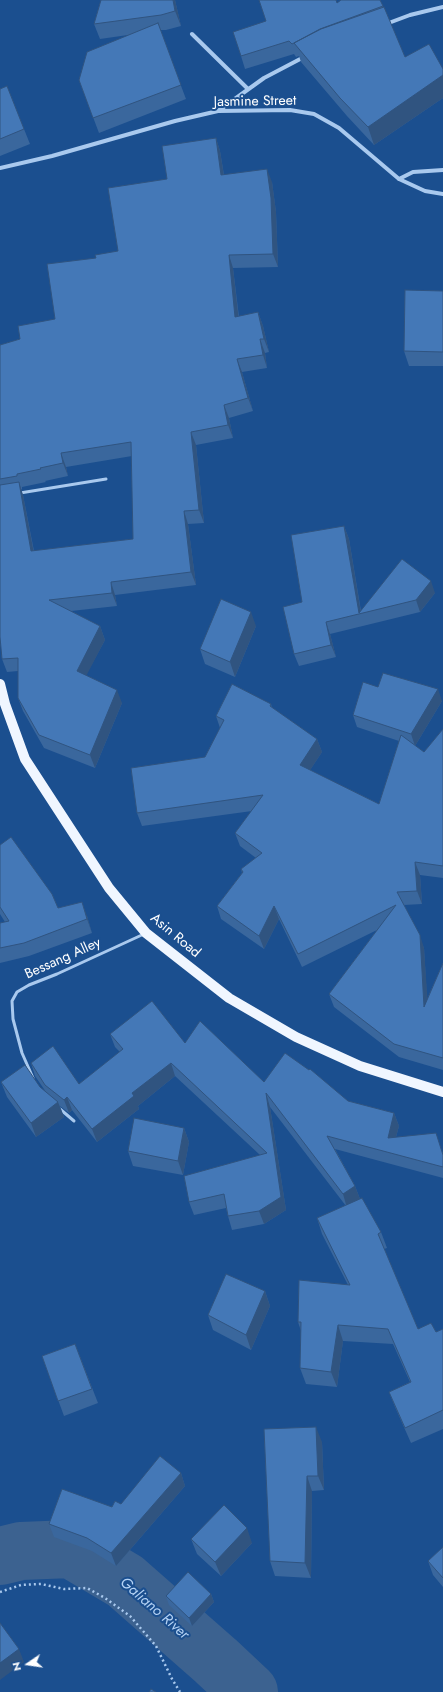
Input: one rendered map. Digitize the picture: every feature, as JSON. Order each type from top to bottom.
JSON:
[{"type":"main road","name":"Asin Road","points":[[0,684],[5,704],[25,759],[109,888],[146,933],[229,998],[296,1037],[360,1066],[443,1092]]},
{"type":"street","points":[[382,25],[410,15],[443,7]]},
{"type":"street","points":[[192,34],[248,89]]},
{"type":"street","points":[[218,111],[264,78],[305,56]]},
{"type":"street","name":"Jasmine Street","points":[[0,168],[52,156],[175,121],[218,111],[290,110],[314,114],[339,128],[399,179],[425,191],[443,194]]},
{"type":"street","points":[[399,179],[413,172],[443,170]]},
{"type":"lane","points":[[15,494],[106,478]]},
{"type":"lane","name":"Bessang Alley","points":[[37,1084],[22,1054],[13,1019],[12,1001],[17,992],[29,985],[57,974],[146,933]]},
{"type":"lane","points":[[58,1108],[74,1121]]},
{"type":"path","points":[[0,1592],[21,1585],[41,1584],[64,1589],[87,1588],[130,1616],[156,1646],[180,1692]]},
{"type":"building","points":[[101,0],[173,0],[175,11],[161,15],[94,24]]},
{"type":"building","points":[[259,0],[336,0],[337,3],[341,0],[380,0],[383,6],[320,29],[292,44],[289,41],[241,56],[233,32],[266,21]]},
{"type":"building","points":[[384,7],[405,57],[429,44],[443,69],[443,75],[368,127],[340,98],[294,43],[321,29]]},
{"type":"building","points":[[158,23],[181,85],[93,118],[79,80],[87,52]]},
{"type":"building","points":[[7,86],[24,129],[0,139],[0,89]]},
{"type":"building","points":[[216,138],[221,175],[267,169],[271,198],[273,254],[229,255],[235,317],[258,312],[264,339],[260,339],[263,355],[237,359],[248,398],[224,405],[228,425],[191,432],[199,510],[184,511],[191,572],[111,582],[112,593],[49,600],[100,626],[77,671],[117,690],[90,755],[39,735],[18,698],[18,658],[2,659],[0,637],[0,485],[19,482],[31,551],[133,539],[131,442],[61,453],[63,463],[17,474],[17,476],[0,479],[0,345],[20,339],[18,326],[55,319],[47,264],[96,258],[95,255],[118,251],[108,188],[167,179],[162,146]]},
{"type":"building","points":[[405,290],[443,291],[443,352],[404,351]]},
{"type":"building","points":[[344,526],[359,613],[402,559],[431,581],[416,600],[326,622],[331,645],[294,654],[283,607],[302,602],[291,535]]},
{"type":"building","points":[[221,599],[251,612],[230,662],[200,649]]},
{"type":"building","points":[[383,673],[438,689],[411,734],[353,715],[363,682],[378,687]]},
{"type":"building","points":[[232,684],[271,704],[270,706],[317,739],[300,765],[379,804],[401,735],[424,752],[443,729],[443,866],[415,862],[417,891],[397,892],[420,935],[424,1007],[443,963],[443,1058],[394,1044],[329,994],[396,905],[298,954],[274,906],[259,936],[217,906],[243,872],[241,869],[262,853],[235,833],[263,795],[137,813],[131,768],[205,757],[224,720],[216,716]]},
{"type":"building","points":[[11,837],[52,894],[58,908],[82,902],[87,919],[24,943],[0,948],[0,923],[9,921],[0,907],[0,845]]},
{"type":"building","points":[[152,1001],[185,1043],[200,1021],[264,1082],[285,1053],[309,1070],[310,1069],[348,1101],[394,1113],[388,1138],[436,1133],[443,1155],[443,1167],[327,1136],[355,1186],[343,1194],[266,1093],[281,1197],[259,1211],[228,1216],[224,1194],[189,1202],[184,1176],[267,1153],[171,1063],[132,1093],[134,1096],[92,1129],[67,1097],[64,1100],[45,1085],[31,1063],[53,1046],[79,1084],[123,1049],[110,1034]]},
{"type":"building","points":[[25,1065],[40,1087],[58,1102],[31,1123],[1,1082]]},
{"type":"building","points":[[134,1118],[184,1128],[178,1161],[128,1151]]},
{"type":"building","points":[[362,1198],[381,1232],[378,1234],[418,1329],[431,1323],[436,1332],[443,1329],[443,1410],[405,1428],[389,1392],[411,1382],[388,1329],[338,1325],[331,1372],[300,1368],[301,1322],[298,1322],[299,1280],[350,1285],[317,1218]]},
{"type":"building","points":[[226,1274],[265,1291],[246,1335],[208,1315]]},
{"type":"building","points":[[75,1344],[92,1389],[58,1401],[42,1356]]},
{"type":"building","points":[[316,1427],[318,1476],[307,1476],[305,1563],[270,1561],[264,1429]]},
{"type":"building","points":[[160,1456],[181,1473],[111,1553],[87,1538],[49,1524],[62,1489],[112,1507],[115,1501],[121,1504]]},
{"type":"building","points":[[224,1505],[247,1528],[215,1562],[191,1539]]},
{"type":"building","points":[[443,1547],[443,1578],[428,1561]]},
{"type":"building","points":[[188,1572],[211,1594],[189,1618],[166,1596]]},
{"type":"building","points":[[0,1623],[19,1649],[0,1663]]},
{"type":"building","points":[[151,1689],[156,1692],[149,1692]]},
{"type":"waterway","name":"Galiano River","points":[[0,1556],[21,1551],[71,1549],[125,1581],[249,1692]]}]
